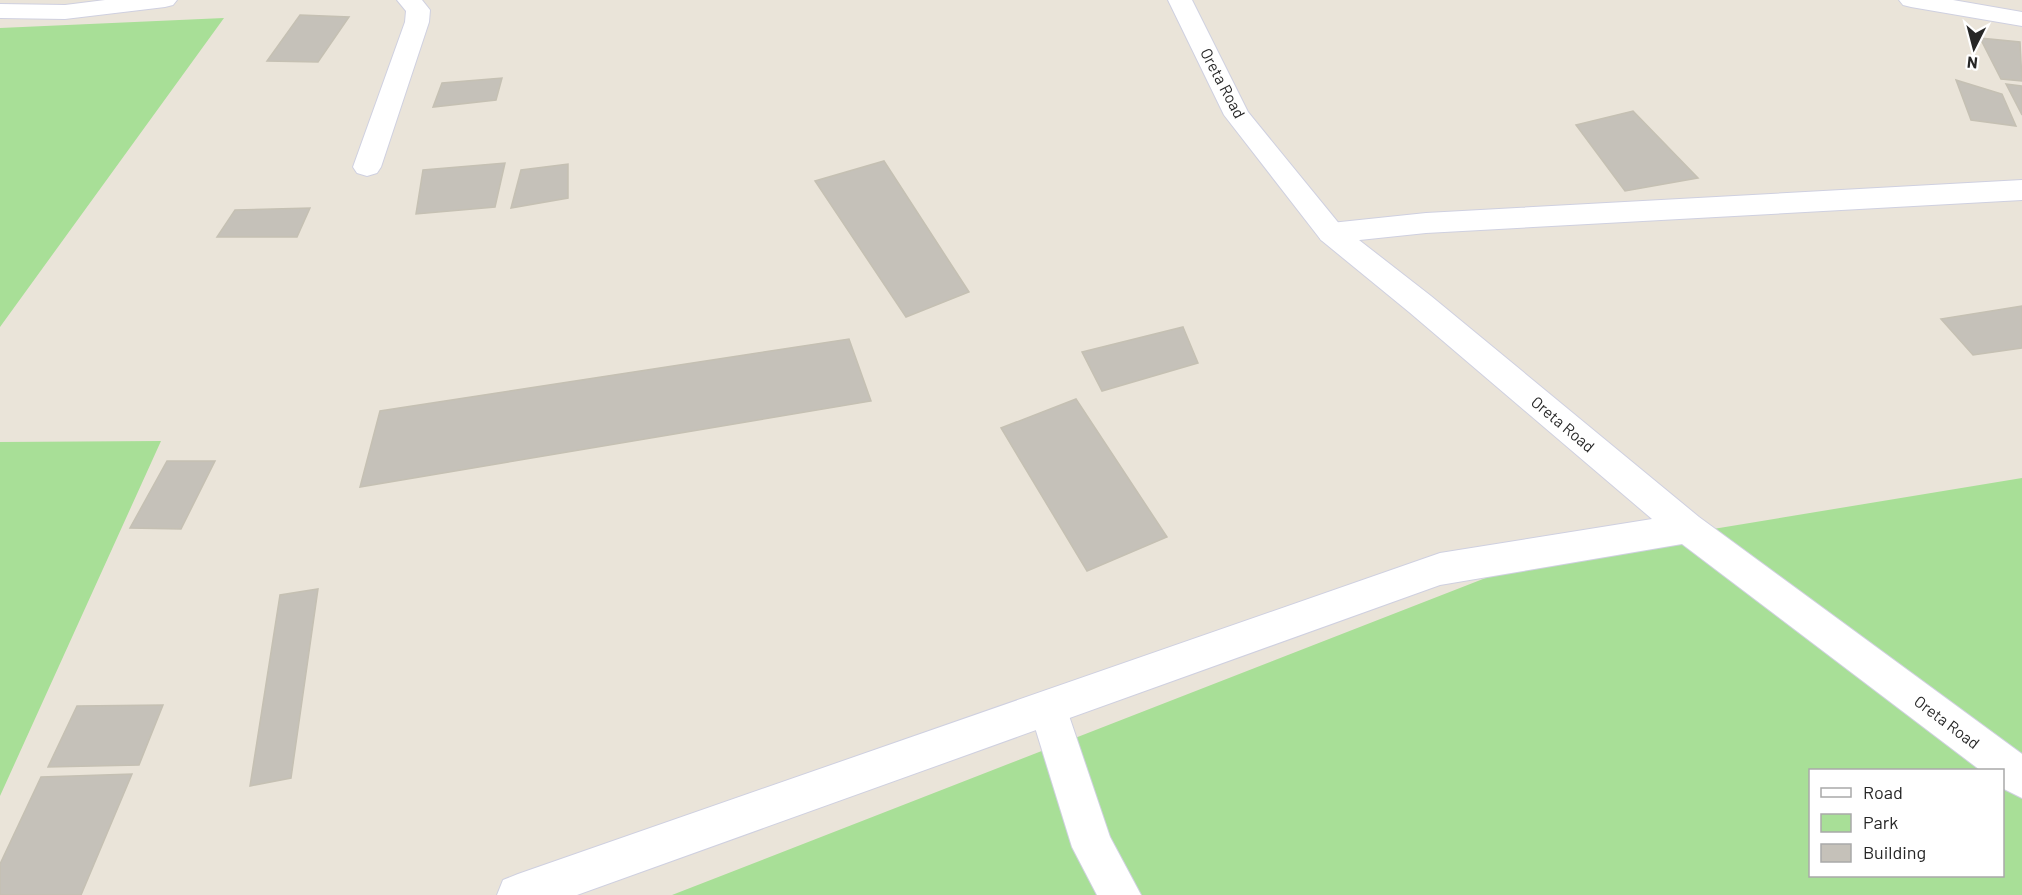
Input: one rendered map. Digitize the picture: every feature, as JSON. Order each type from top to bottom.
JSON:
[{"type":"street","points":[[0,11],[65,12],[165,0]]},
{"type":"street","points":[[367,167],[417,22],[418,10],[409,0]]},
{"type":"street","name":"Oreta Road","points":[[1180,0],[1237,115],[1331,233],[1420,304],[1687,528],[2022,778]]},
{"type":"street","points":[[1911,0],[2022,19]]},
{"type":"street","points":[[1331,233],[1438,222],[2022,190]]},
{"type":"street","points":[[518,895],[1440,569],[1687,528]]},
{"type":"street","points":[[1048,708],[1093,847],[1120,895]]},
{"type":"green space","points":[[224,18],[0,327],[0,28]]},
{"type":"green space","points":[[161,441],[0,796],[0,442]]},
{"type":"green space","points":[[2022,478],[2022,895],[672,895],[1537,558]]},
{"type":"building","points":[[300,15],[349,17],[318,62],[267,61]]},
{"type":"building","points":[[1980,38],[2020,42],[2022,81],[2001,79]]},
{"type":"building","points":[[502,78],[496,100],[433,107],[442,83]]},
{"type":"building","points":[[1956,80],[2002,94],[2016,126],[1971,120]]},
{"type":"building","points":[[2006,84],[2022,86],[2022,115]]},
{"type":"building","points":[[1633,111],[1698,178],[1625,191],[1576,125]]},
{"type":"building","points":[[884,161],[969,292],[906,317],[815,181]]},
{"type":"building","points":[[505,163],[495,207],[416,214],[423,170]]},
{"type":"building","points":[[568,164],[568,198],[511,208],[521,170]]},
{"type":"building","points":[[310,208],[297,237],[217,237],[235,210]]},
{"type":"building","points":[[2022,306],[2022,348],[1973,355],[1941,319]]},
{"type":"building","points":[[1183,327],[1198,363],[1102,391],[1082,352]]},
{"type":"building","points":[[849,339],[871,401],[360,487],[380,411]]},
{"type":"building","points":[[1076,399],[1167,537],[1087,571],[1001,428]]},
{"type":"building","points":[[167,461],[215,461],[181,529],[130,528]]},
{"type":"building","points":[[318,589],[291,778],[250,786],[280,595]]},
{"type":"building","points":[[163,705],[139,765],[48,767],[77,706]]},
{"type":"building","points":[[132,774],[81,895],[0,895],[0,864],[41,777]]}]
